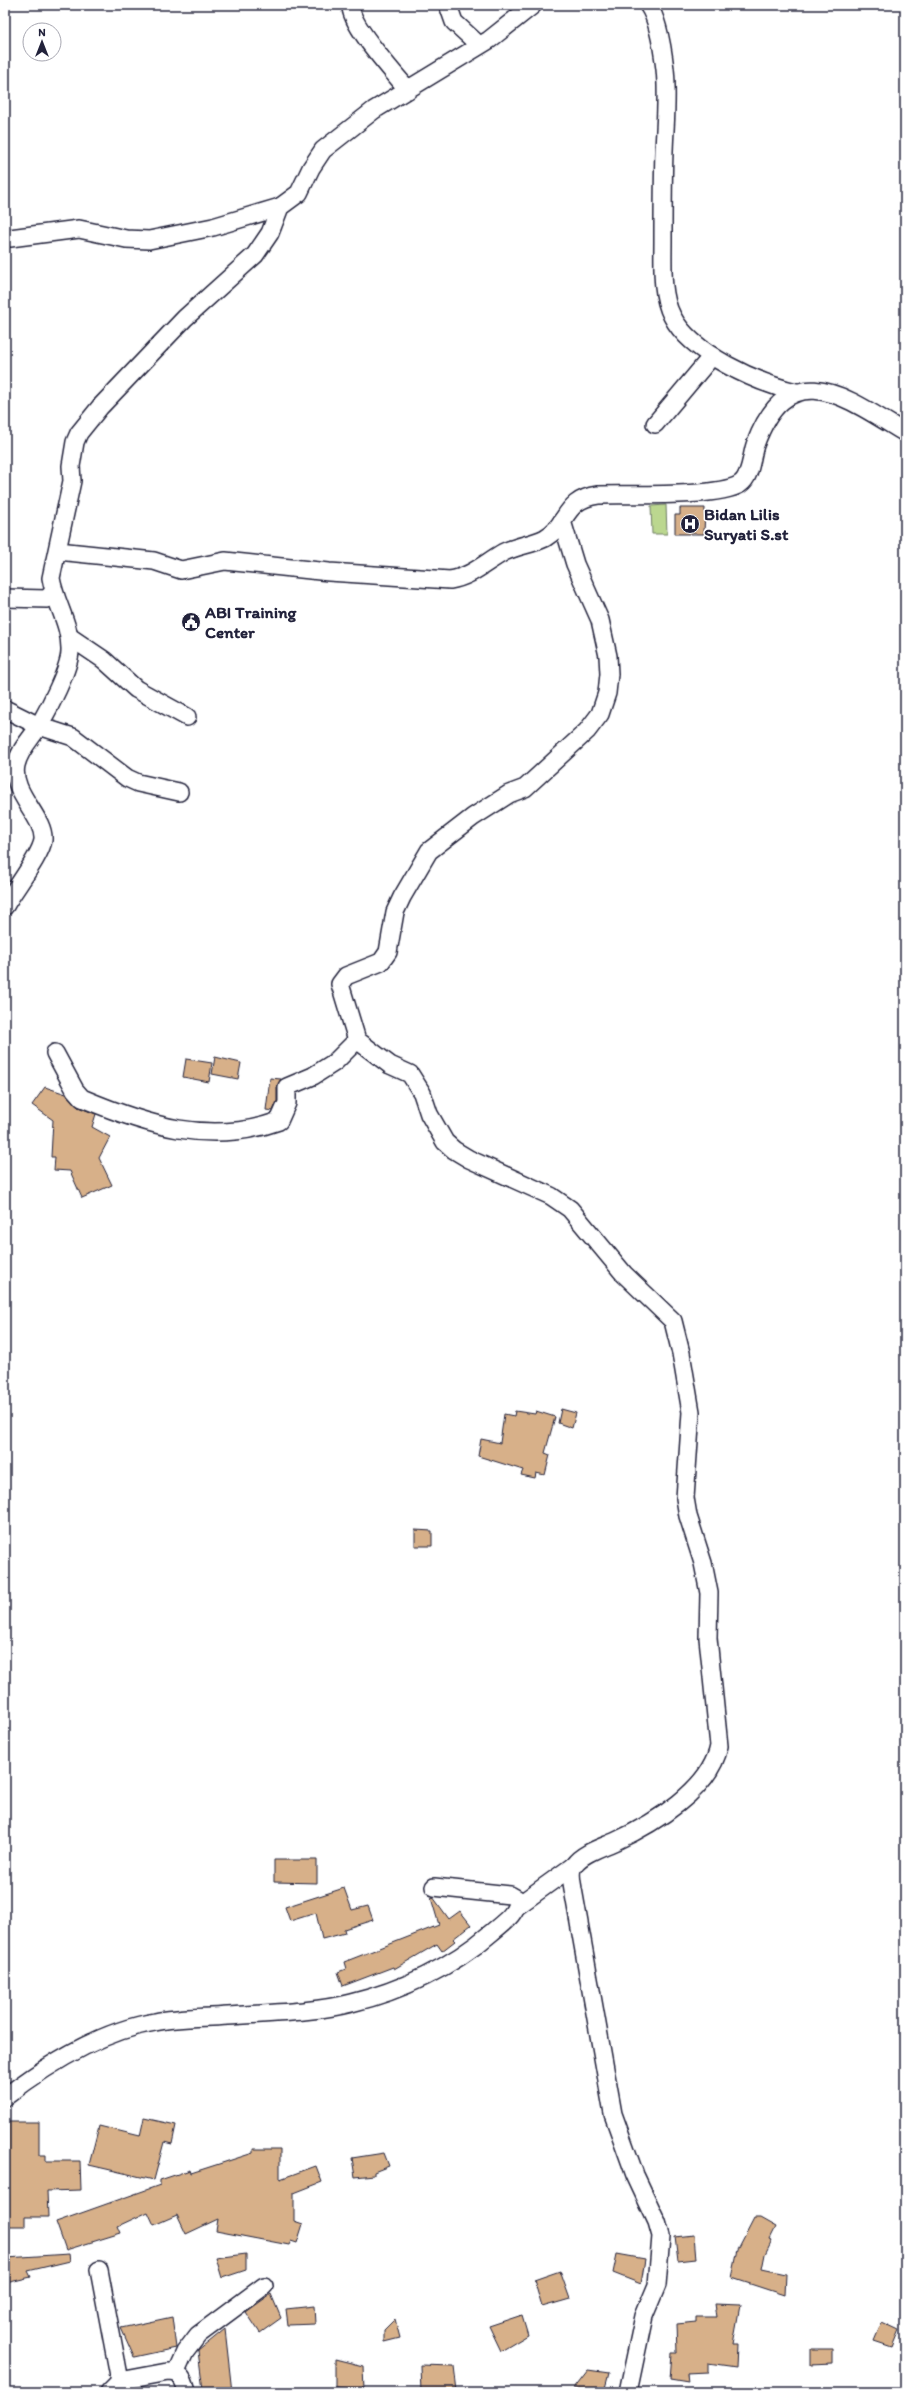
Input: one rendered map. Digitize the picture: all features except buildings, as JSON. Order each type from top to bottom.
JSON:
[{"type":"street","points":[[351,5],[351,14],[378,55],[408,90]]},
{"type":"street","points":[[448,5],[454,22],[479,45]]},
{"type":"street","points":[[10,238],[79,229],[126,239],[149,240],[213,227],[280,207],[299,193],[316,159],[331,142],[374,110],[479,45],[533,5]]},
{"type":"street","points":[[648,5],[659,37],[667,86],[664,150],[663,254],[667,304],[679,327],[693,342],[712,356],[774,386],[796,392],[823,391],[847,398],[905,433]]},
{"type":"street","points":[[5,906],[43,840],[38,823],[10,778],[18,758],[39,726],[66,672],[70,652],[70,637],[53,592],[52,570],[58,552],[72,481],[71,466],[74,448],[79,433],[100,406],[175,328],[255,256],[270,234],[280,207]]},
{"type":"street","points":[[655,424],[712,356]]},
{"type":"street","points":[[58,552],[154,561],[181,570],[225,561],[329,572],[450,580],[464,576],[517,546],[545,538],[562,521],[574,504],[590,496],[696,493],[739,485],[746,476],[755,446],[772,414],[782,400],[796,392]]},
{"type":"street","points":[[516,1907],[573,1866],[580,1858],[620,1839],[684,1800],[695,1788],[717,1754],[718,1746],[708,1638],[709,1593],[704,1563],[688,1516],[685,1498],[691,1412],[681,1353],[673,1321],[624,1274],[564,1205],[551,1196],[511,1180],[454,1150],[445,1142],[429,1114],[422,1093],[410,1074],[390,1065],[357,1040],[340,984],[346,976],[381,962],[388,952],[395,912],[429,851],[473,817],[509,794],[525,788],[587,731],[600,714],[607,693],[610,674],[608,656],[600,620],[575,564],[562,521]]},
{"type":"street","points":[[5,598],[47,599],[53,592]]},
{"type":"street","points":[[70,637],[104,660],[136,689],[186,717]]},
{"type":"street","points":[[5,709],[39,726],[81,742],[127,778],[138,783],[179,792]]},
{"type":"street","points":[[55,1053],[75,1090],[82,1098],[170,1129],[199,1134],[257,1129],[279,1121],[287,1104],[288,1087],[313,1076],[335,1062],[357,1040]]},
{"type":"street","points":[[573,1866],[573,1889],[613,2114],[636,2175],[657,2222],[661,2236],[657,2284],[644,2316],[628,2392]]},
{"type":"street","points":[[5,2097],[45,2067],[68,2053],[127,2030],[155,2022],[291,2011],[351,2004],[412,1983],[472,1950],[512,1914],[516,1907],[517,1899],[510,1894],[434,1887]]},
{"type":"street","points":[[99,2270],[115,2386],[176,2372]]},
{"type":"street","points":[[176,2372],[185,2352],[198,2335],[264,2286]]},
{"type":"street","points":[[176,2372],[183,2380],[187,2392]]},
{"type":"green space","points":[[666,505],[667,534],[652,534],[651,506]]},
{"type":"place","name":"Bidan Lilis Suryati S.st","points":[[690,524]]},
{"type":"place","name":"ABI Training Center","points":[[191,622]]}]
